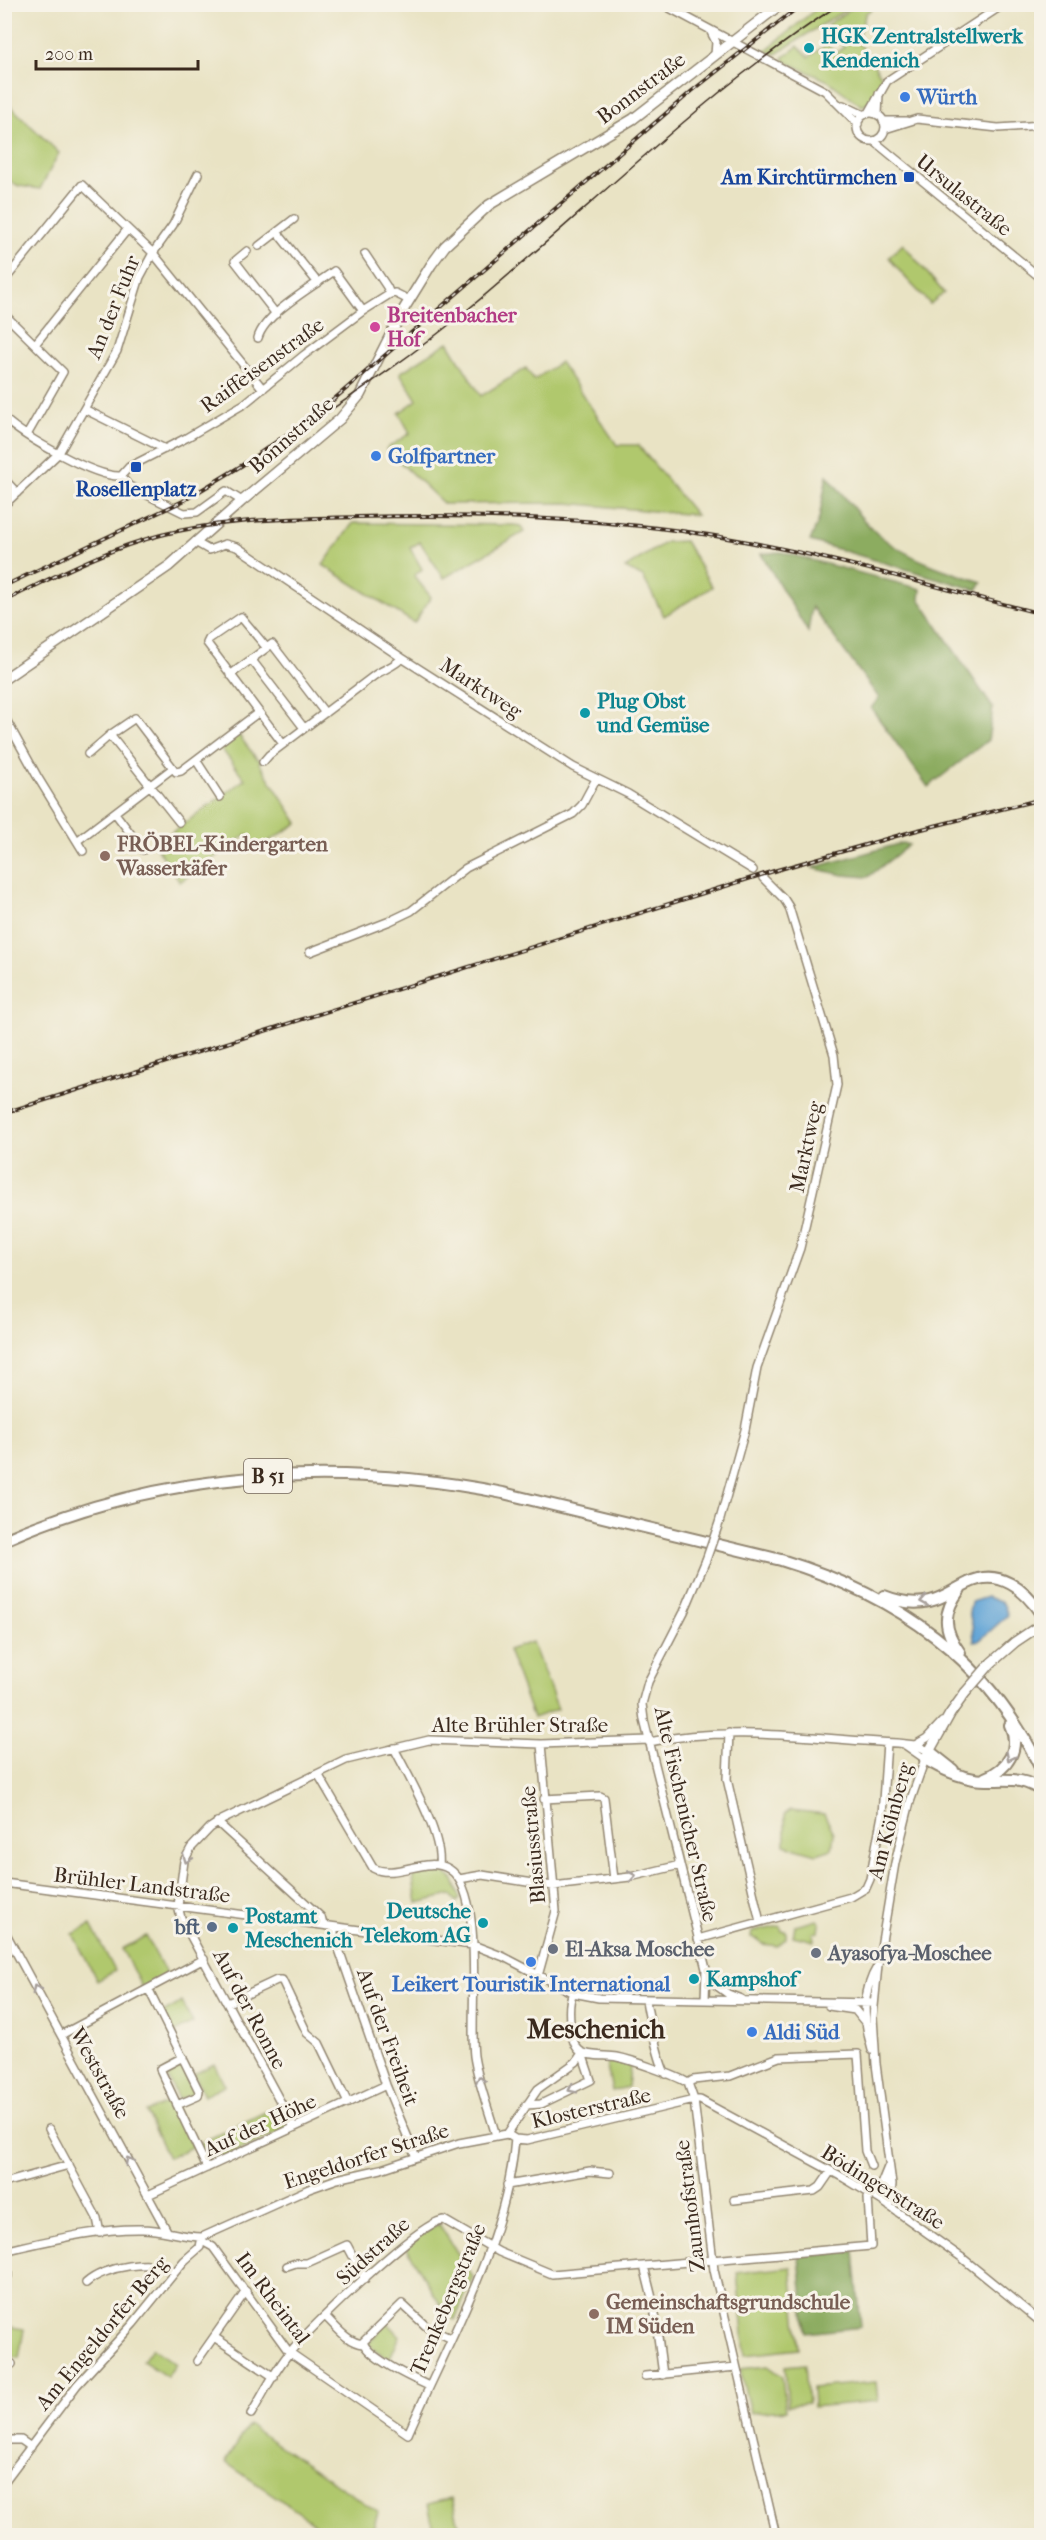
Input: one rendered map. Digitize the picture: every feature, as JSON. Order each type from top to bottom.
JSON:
[{"type":"highway","name":"B 51","points":[[4,1540],[57,1519],[110,1503],[216,1481],[317,1474],[388,1476],[459,1485],[756,1554],[820,1573],[884,1601],[912,1620],[970,1668],[1000,1703],[1026,1741],[1041,1771]]},
{"type":"highway","points":[[862,1591],[900,1602],[920,1603],[938,1599],[976,1579],[996,1577],[1010,1582],[1025,1596],[1041,1621]]},
{"type":"highway","points":[[962,1586],[950,1604],[947,1626],[952,1642],[970,1668]]},
{"type":"highway","points":[[979,1780],[1004,1767],[1014,1749],[1013,1732],[1000,1703]]},
{"type":"highway","points":[[927,1755],[957,1774],[979,1780],[1014,1779],[1027,1782],[1041,1792]]},
{"type":"main road","name":"Bonnstraße","points":[[4,679],[169,566],[340,419],[360,395],[409,300],[445,246],[489,205],[625,125],[781,4]]},
{"type":"main road","name":"Am Kölnberg","points":[[927,1755],[950,1714],[965,1693],[991,1663],[1041,1621]]},
{"type":"street","name":"Ursulastraße","points":[[662,4],[825,91],[858,124],[860,136],[868,141],[878,139],[894,158],[1041,279]]},
{"type":"street","points":[[858,124],[887,81],[1004,4]]},
{"type":"street","points":[[711,32],[716,47],[715,55]]},
{"type":"street","points":[[878,139],[882,122],[879,94]]},
{"type":"street","name":"Ursulastraße","points":[[840,104],[882,122]]},
{"type":"street","points":[[882,122],[931,119],[998,128],[1041,125]]},
{"type":"street","name":"An der Fuhr","points":[[4,504],[59,453],[117,351],[135,288],[153,253],[173,225],[198,174]]},
{"type":"street","points":[[4,281],[82,184],[153,253],[263,389]]},
{"type":"street","points":[[259,246],[294,219]]},
{"type":"street","points":[[36,343],[128,230]]},
{"type":"street","points":[[277,232],[318,283]]},
{"type":"street","points":[[247,251],[235,261],[276,314]]},
{"type":"street","points":[[365,254],[390,294],[395,293],[409,300]]},
{"type":"street","points":[[258,338],[262,328],[276,314],[334,271],[363,311]]},
{"type":"street","name":"Raiffeisenstraße","points":[[121,476],[129,467],[228,414],[363,311],[390,294]]},
{"type":"street","points":[[4,315],[36,343],[63,372],[27,435]]},
{"type":"street","points":[[84,409],[165,448]]},
{"type":"street","points":[[4,418],[27,435],[59,453],[110,477],[121,476],[129,486],[183,513],[197,512],[226,491],[242,501]]},
{"type":"street","points":[[4,479],[17,493]]},
{"type":"street","name":"Marktweg","points":[[195,542],[209,550],[225,544],[237,547],[402,658],[573,767],[628,794],[753,870]]},
{"type":"street","points":[[266,647],[241,617],[209,639],[208,647],[283,744]]},
{"type":"street","points":[[230,675],[269,645],[275,646],[325,713]]},
{"type":"street","points":[[263,762],[283,744],[380,671],[402,658]]},
{"type":"street","points":[[251,659],[304,728]]},
{"type":"street","points":[[88,754],[135,718],[176,772],[182,771],[259,712]]},
{"type":"street","points":[[4,716],[37,776],[83,850]]},
{"type":"street","points":[[110,735],[179,822]]},
{"type":"street","points":[[196,760],[220,796]]},
{"type":"street","points":[[77,841],[174,768]]},
{"type":"street","points":[[310,952],[411,911],[466,868],[573,814],[582,805],[597,779]]},
{"type":"street","points":[[115,813],[143,850]]},
{"type":"street","name":"Marktweg","points":[[706,1560],[719,1523],[745,1430],[757,1368],[800,1248],[837,1085],[834,1054],[789,907],[763,878]]},
{"type":"street","name":"Alte Fischenicher Straße","points":[[706,1560],[684,1612],[644,1692],[642,1704],[649,1741],[706,1969]]},
{"type":"street","points":[[915,1745],[927,1738],[950,1714]]},
{"type":"street","points":[[729,1733],[727,1779],[760,1922]]},
{"type":"street","name":"Alte Brühler Straße","points":[[178,1906],[186,1854],[218,1822],[346,1760],[429,1740],[541,1744],[649,1741],[729,1733],[915,1745],[927,1755]]},
{"type":"street","points":[[698,1939],[851,1897],[866,1888],[870,1879],[882,1815],[887,1743]]},
{"type":"street","name":"Blasiusstraße","points":[[538,1976],[556,1911],[544,1799],[541,1744]]},
{"type":"street","name":"Alte Brühler Straße","points":[[904,1745],[927,1755]]},
{"type":"street","points":[[394,1748],[427,1814],[437,1846],[439,1866]]},
{"type":"street","name":"Am Kölnberg","points":[[890,2207],[892,2184],[876,2064],[874,2003],[895,1863],[910,1802],[927,1755]]},
{"type":"street","points":[[318,1774],[373,1868],[388,1872],[439,1866],[450,1869],[459,1879],[467,1905],[473,1946],[475,2059],[496,2136]]},
{"type":"street","points":[[544,1799],[604,1797],[614,1879]]},
{"type":"street","points":[[218,1822],[321,1917],[323,1925]]},
{"type":"street","points":[[459,1879],[482,1875],[553,1886],[630,1877],[680,1865]]},
{"type":"street","name":"Brühler Landstraße","points":[[4,1883],[473,1946],[504,1957],[573,1993],[598,1998],[826,2004],[874,2003]]},
{"type":"street","name":"Auf der Ronne","points":[[178,1906],[181,1918],[294,2127]]},
{"type":"street","name":"Auf der Freiheit","points":[[334,1927],[334,1935],[386,2085],[416,2157]]},
{"type":"street","name":"Weststraße","points":[[4,1930],[167,2231]]},
{"type":"street","points":[[61,2035],[204,1959]]},
{"type":"street","name":"Am Kölnberg","points":[[876,2064],[865,2022],[864,2003],[872,1974],[878,1965]]},
{"type":"street","points":[[706,1969],[713,1983],[716,2000]]},
{"type":"street","points":[[705,2000],[706,1969]]},
{"type":"street","points":[[228,2003],[277,1980],[282,1980],[307,2033],[319,2043],[348,2103]]},
{"type":"street","points":[[713,1983],[728,1994],[746,2001]]},
{"type":"street","points":[[149,1990],[199,2094],[177,2105]]},
{"type":"street","points":[[526,2105],[541,2104],[591,2080],[582,2053],[577,2048],[570,2018],[570,1998],[573,1993]]},
{"type":"street","points":[[646,1999],[661,2069],[666,2074]]},
{"type":"street","points":[[826,2004],[833,2008],[855,2010],[865,2022]]},
{"type":"street","points":[[582,2053],[620,2058],[688,2083],[693,2080],[730,2076],[779,2057],[858,2054],[865,2151],[872,2166]]},
{"type":"street","points":[[507,2134],[538,2089],[576,2062],[582,2053]]},
{"type":"street","points":[[183,2057],[160,2069],[207,2168]]},
{"type":"street","points":[[648,2068],[656,2066],[660,2060]]},
{"type":"street","name":"Zaunhofstraße","points":[[688,2083],[694,2100],[712,2260],[776,2535]]},
{"type":"street","name":"Auf der Höhe","points":[[148,2195],[386,2085]]},
{"type":"street","name":"Klosterstraße","points":[[496,2136],[507,2134],[515,2139],[527,2140],[694,2100]]},
{"type":"street","name":"Bödingerstraße","points":[[694,2100],[700,2100],[882,2201],[961,2257],[1041,2323]]},
{"type":"street","points":[[49,2129],[97,2218],[100,2233]]},
{"type":"street","name":"Engeldorfer Straße","points":[[202,2239],[309,2188],[459,2143],[496,2136]]},
{"type":"street","name":"Trenkebergstraße","points":[[408,2434],[491,2248],[507,2184],[515,2139]]},
{"type":"street","points":[[4,2183],[69,2164]]},
{"type":"street","points":[[491,2248],[552,2274],[868,2246],[868,2198],[870,2194],[879,2189],[888,2167]]},
{"type":"street","name":"Am Kölnberg","points":[[882,2201],[888,2167]]},
{"type":"street","points":[[507,2184],[590,2171],[610,2173]]},
{"type":"street","points":[[734,2200],[814,2191],[820,2187],[831,2171]]},
{"type":"street","name":"Südstraße","points":[[251,2414],[290,2352],[396,2249],[424,2228],[438,2220],[444,2220],[491,2248]]},
{"type":"street","points":[[4,2282],[8,2276],[6,2251],[100,2233],[142,2229],[167,2231],[202,2239]]},
{"type":"street","name":"Am Engeldorfer Berg","points":[[4,2482],[77,2385],[147,2308],[175,2272],[200,2247],[202,2239]]},
{"type":"street","name":"Im Rheintal","points":[[202,2239],[213,2247],[290,2352],[408,2434]]},
{"type":"street","points":[[288,2266],[307,2263],[347,2245],[365,2279]]},
{"type":"street","points":[[86,2283],[101,2272],[143,2265],[164,2266],[175,2272]]},
{"type":"street","points":[[644,2266],[654,2306],[663,2375]]},
{"type":"street","points":[[197,2361],[246,2291]]},
{"type":"street","points":[[363,2344],[374,2330],[402,2304],[428,2328],[450,2338]]},
{"type":"street","points":[[326,2317],[356,2343],[363,2344],[368,2350],[406,2376],[429,2386]]},
{"type":"street","points":[[214,2337],[274,2377]]},
{"type":"street","points":[[645,2376],[736,2367]]},
{"type":"street","points":[[4,2440],[21,2440],[31,2447]]},
{"type":"green space","points":[[858,4],[878,5],[866,13],[857,40],[882,77],[871,102],[862,106],[828,81],[786,62],[783,58],[798,46],[809,57],[827,44],[836,53],[844,47],[827,25]]},
{"type":"green space","points":[[821,5],[853,5],[776,54],[765,51]]},
{"type":"green space","points":[[4,100],[59,153],[40,189],[19,186],[5,179]]},
{"type":"green space","points":[[903,244],[944,293],[930,304],[889,257]]},
{"type":"green space","points":[[448,342],[481,396],[526,368],[534,380],[560,362],[617,445],[638,445],[696,515],[567,503],[444,504],[386,449],[410,433],[399,413],[417,400],[400,373]]},
{"type":"green space","points":[[827,475],[859,515],[880,536],[916,558],[982,582],[977,590],[810,541],[819,519]]},
{"type":"green space","points":[[353,523],[513,525],[521,526],[524,532],[444,578],[420,542],[410,548],[422,569],[414,576],[431,597],[414,623],[323,565]]},
{"type":"green space","points":[[685,541],[712,587],[664,616],[643,577],[625,568],[666,542]]},
{"type":"green space","points":[[781,552],[921,589],[920,600],[993,708],[988,740],[928,787],[871,708],[879,698],[812,607],[808,632],[761,554]]},
{"type":"green space","points":[[237,733],[257,759],[261,760],[259,763],[298,823],[257,849],[247,834],[180,882],[155,845],[245,779],[219,746]]},
{"type":"green space","points":[[902,843],[909,845],[868,877],[843,875],[812,868]]},
{"type":"green space","points":[[532,1642],[558,1709],[533,1718],[508,1650]]},
{"type":"green space","points":[[791,1810],[824,1814],[834,1833],[832,1849],[817,1854],[785,1845],[785,1814]]},
{"type":"green space","points":[[442,1870],[454,1880],[460,1898],[457,1902],[451,1895],[417,1903],[412,1873]]},
{"type":"green space","points":[[817,1920],[820,1923],[819,1931],[813,1932],[814,1941],[793,1936],[795,1926]]},
{"type":"green space","points":[[91,1925],[115,1971],[97,1981],[73,1934]]},
{"type":"green space","points":[[780,1926],[782,1931],[786,1931],[786,1938],[778,1946],[762,1944],[751,1937],[752,1932]]},
{"type":"green space","points":[[146,1936],[168,1977],[143,1990],[122,1949]]},
{"type":"green space","points":[[182,2002],[193,2023],[174,2033],[163,2013]]},
{"type":"green space","points":[[608,2060],[630,2066],[628,2087],[612,2091],[607,2067]]},
{"type":"green space","points":[[179,2063],[183,2064],[195,2090],[193,2094],[178,2099],[165,2071]]},
{"type":"green space","points":[[214,2064],[225,2085],[204,2095],[194,2074]]},
{"type":"green space","points":[[171,2101],[192,2147],[168,2158],[146,2112]]},
{"type":"green space","points":[[280,2105],[289,2123],[286,2129],[207,2163],[198,2144]]},
{"type":"green space","points":[[439,2224],[473,2277],[455,2320],[447,2316],[405,2245]]},
{"type":"green space","points":[[854,2251],[861,2327],[806,2333],[799,2256]]},
{"type":"green space","points":[[791,2267],[799,2349],[745,2355],[737,2273]]},
{"type":"green space","points":[[387,2322],[400,2336],[389,2360],[368,2344]]},
{"type":"green space","points":[[5,2326],[24,2329],[19,2358],[7,2356]]},
{"type":"green space","points":[[152,2348],[176,2364],[167,2377],[143,2361]]},
{"type":"green space","points":[[805,2364],[808,2403],[788,2405],[785,2366]]},
{"type":"green space","points":[[768,2366],[782,2376],[786,2410],[750,2413],[740,2369]]},
{"type":"green space","points":[[876,2382],[878,2401],[813,2407],[812,2388]]},
{"type":"green space","points":[[248,2425],[378,2512],[371,2535],[332,2535],[225,2462]]},
{"type":"green space","points":[[452,2498],[460,2529],[435,2534],[428,2504]]},
{"type":"water","points":[[987,1597],[1003,1603],[1008,1615],[980,1640],[974,1641],[969,1613],[971,1602]]},
{"type":"tram line","points":[[254,462],[385,373],[436,335],[693,114],[790,39],[840,4]]},
{"type":"railway","points":[[4,586],[183,501],[241,466],[318,413],[692,91],[802,4]]},
{"type":"railway","points":[[4,601],[101,555],[185,529],[234,522],[284,519],[446,516],[534,518],[621,524],[709,535],[793,551],[1042,614]]},
{"type":"railway","points":[[4,1113],[777,870],[914,831],[1042,799]]},
{"type":"place","name":"HGK Zentralstellwerk Kendenich","points":[[809,48]]},
{"type":"place","name":"Würth","points":[[905,97]]},
{"type":"place","name":"Am Kirchtürmchen","points":[[909,177]]},
{"type":"place","name":"Breitenbacher Hof","points":[[375,327]]},
{"type":"place","name":"Golfpartner","points":[[376,456]]},
{"type":"place","name":"Rosellenplatz","points":[[136,467]]},
{"type":"place","name":"Plug Obst und Gemüse","points":[[585,713]]},
{"type":"place","name":"FRÖBEL-Kindergarten Wasserkäfer","points":[[105,856]]},
{"type":"place","name":"Deutsche Telekom AG","points":[[483,1923]]},
{"type":"place","name":"bft","points":[[212,1927]]},
{"type":"place","name":"Postamt Meschenich","points":[[233,1928]]},
{"type":"place","name":"El-Aksa Moschee","points":[[553,1949]]},
{"type":"place","name":"Ayasofya-Moschee","points":[[816,1953]]},
{"type":"place","name":"Leikert Touristik International","points":[[531,1962]]},
{"type":"place","name":"Kampshof","points":[[694,1979]]},
{"type":"place","name":"Aldi Süd","points":[[752,2032]]},
{"type":"place","name":"Gemeinschaftsgrundschule IM Süden","points":[[594,2314]]},
{"type":"district","name":"Meschenich","points":[[596,2029]]}]
